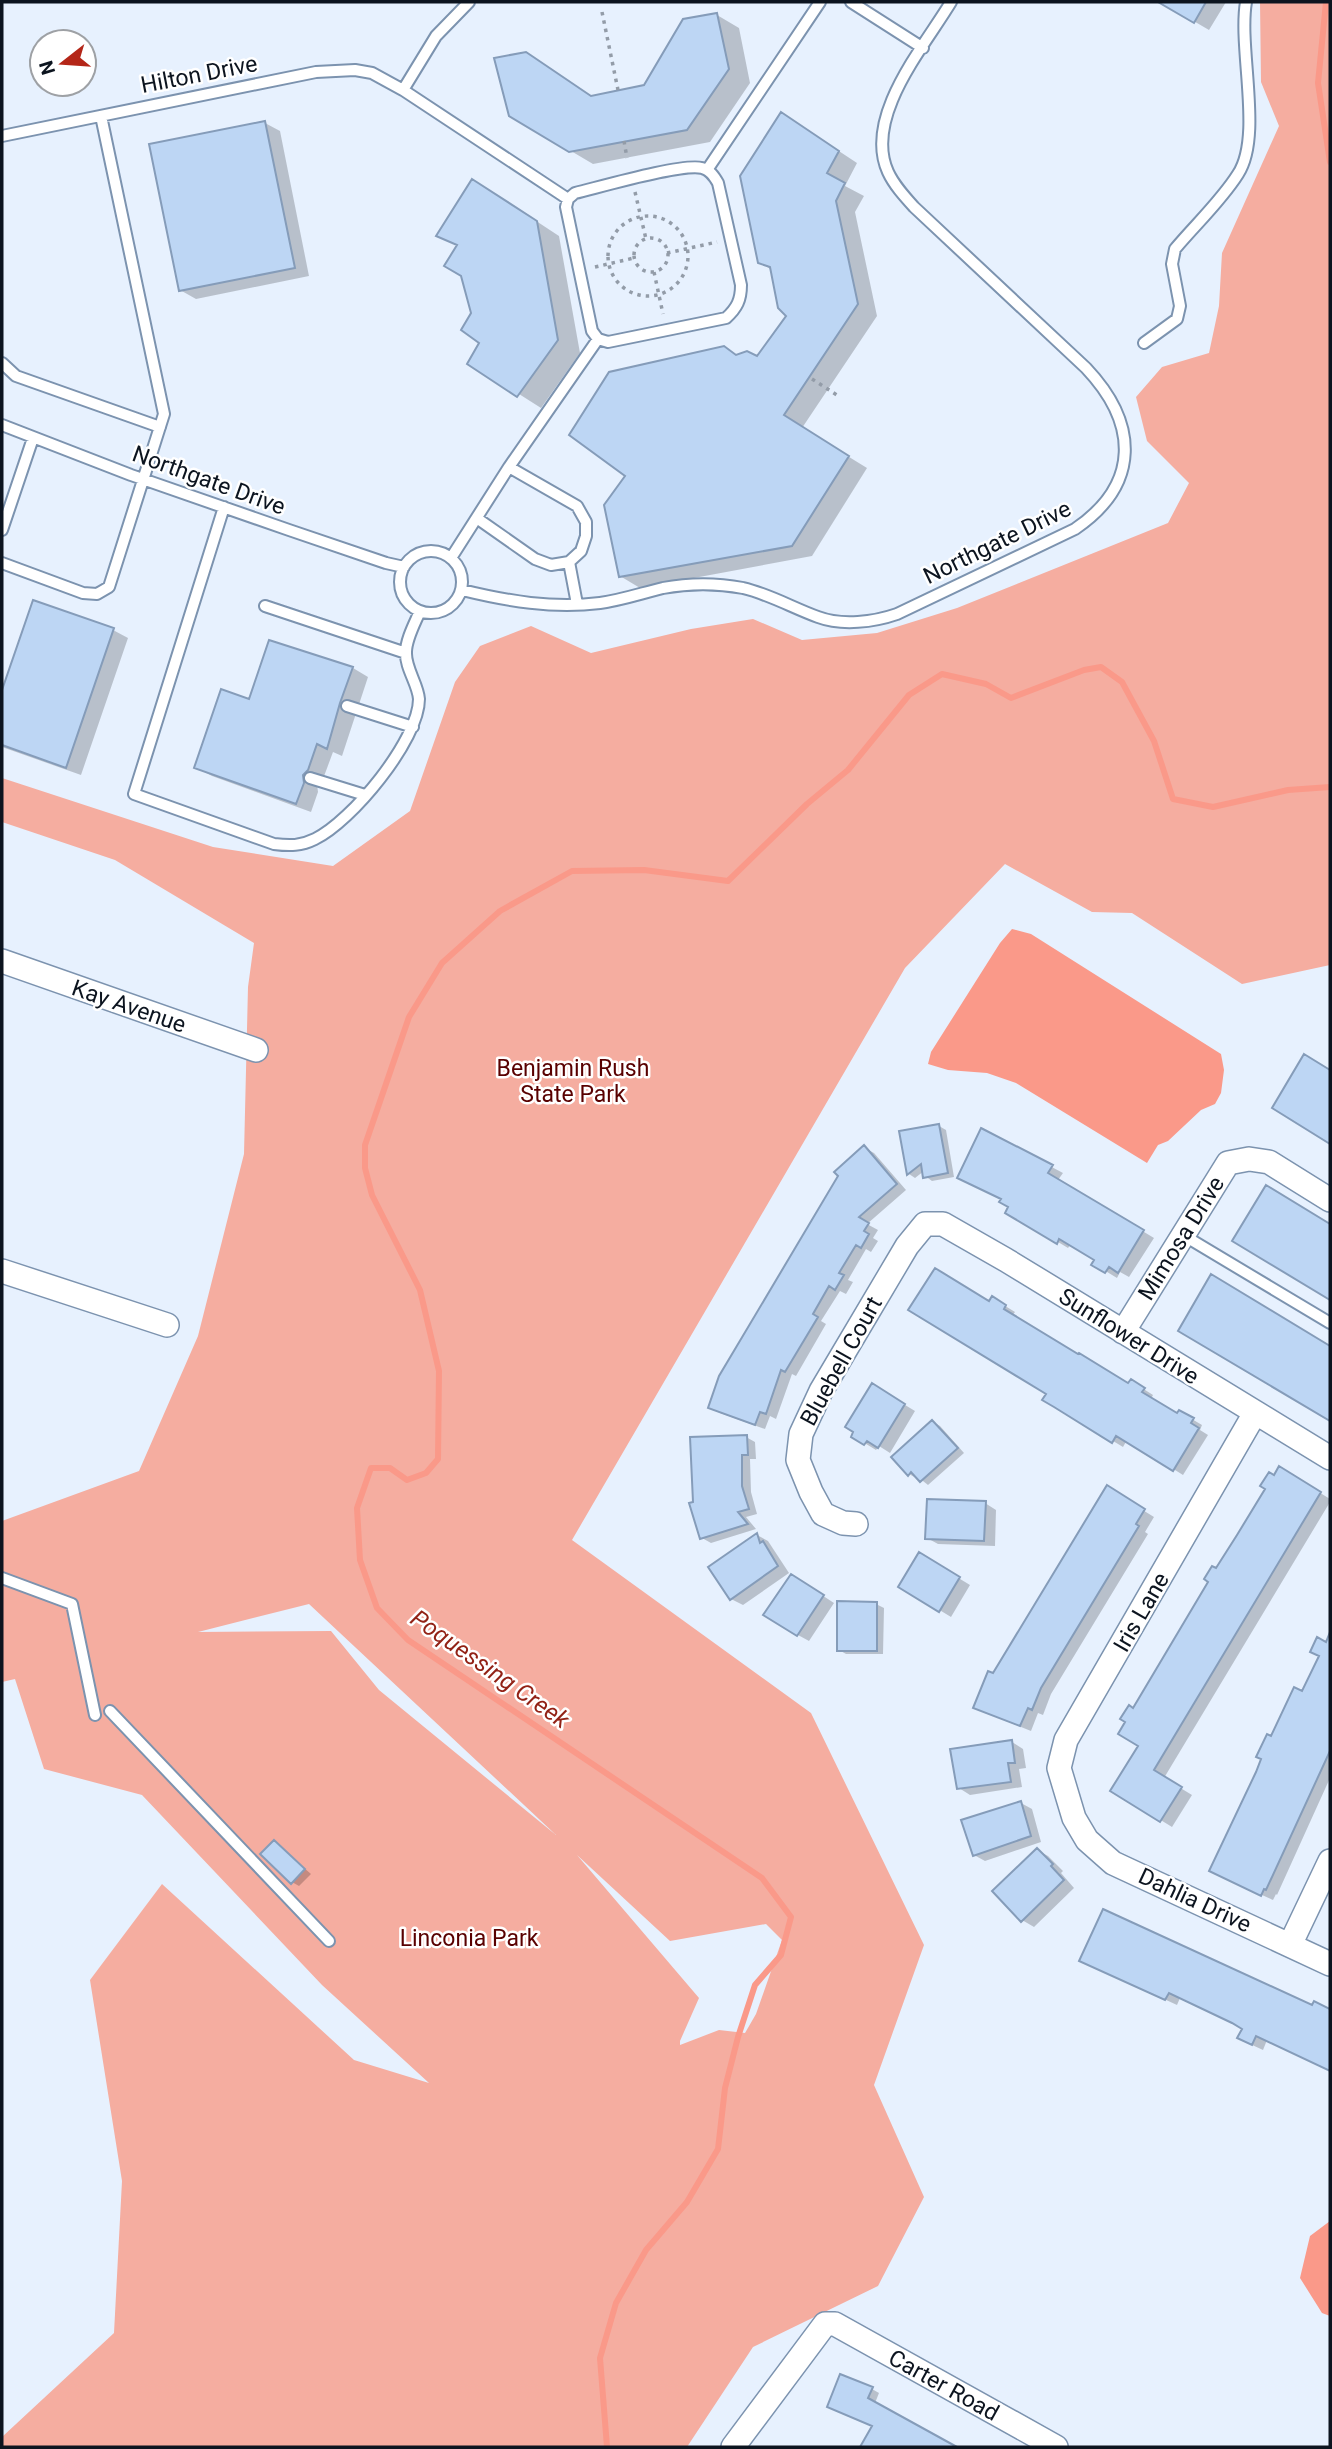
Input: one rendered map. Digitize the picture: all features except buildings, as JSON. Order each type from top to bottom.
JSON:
[{"type":"street","name":"Kay Avenue","points":[[2,961],[256,1050]]},
{"type":"street","name":"Mimosa Drive","points":[[1123,1332],[1228,1163],[1249,1159],[1269,1162],[1330,1200]]},
{"type":"street","name":"Sunflower Drive","points":[[925,1224],[943,1224],[1330,1458]]},
{"type":"street","name":"Bluebell Court","points":[[856,1524],[843,1523],[823,1514],[798,1460],[801,1434],[821,1391],[907,1246],[925,1224]]},
{"type":"street","points":[[2,1271],[167,1325]]},
{"type":"street","name":"Iris Lane","points":[[1074,1818],[1059,1768],[1066,1740],[1255,1413]]},
{"type":"street","name":"Dahlia Drive","points":[[1074,1818],[1087,1840],[1113,1863],[1330,1964]]},
{"type":"street","points":[[1290,1945],[1330,1861]]},
{"type":"street","name":"Carter Road","points":[[733,2447],[825,2324],[833,2325],[1056,2447]]},
{"type":"lane","points":[[403,90],[436,36],[469,2]]},
{"type":"lane","points":[[707,170],[820,2]]},
{"type":"lane","points":[[851,2],[923,48]]},
{"type":"lane","name":"Northgate Drive","points":[[462,590],[525,603],[577,604],[625,599],[664,588],[706,584],[744,589],[836,622],[868,621],[888,617],[1075,529],[1093,517],[1108,500],[1121,474],[1125,454],[1120,416],[1109,395],[1086,368],[914,206],[900,191],[888,171],[883,153],[882,131],[891,101],[951,2]]},
{"type":"lane","points":[[1144,343],[1177,319],[1180,306],[1172,264],[1175,249],[1239,173],[1246,151],[1249,121],[1244,46],[1246,2]]},
{"type":"lane","name":"Hilton Drive","points":[[2,136],[316,72],[355,70],[372,74],[403,90],[568,199]]},
{"type":"lane","points":[[2,563],[83,593],[97,594],[109,587],[164,414],[101,116]]},
{"type":"lane","points":[[699,167],[714,176],[718,183],[741,285],[741,296],[736,309],[726,318],[608,342],[598,339],[592,331],[566,207],[568,199],[575,193],[632,180],[699,167]]},
{"type":"lane","points":[[451,558],[509,467],[598,339]]},
{"type":"lane","points":[[2,363],[16,376],[160,427]]},
{"type":"lane","name":"Northgate Drive","points":[[2,425],[143,479],[404,567]]},
{"type":"lane","points":[[2,530],[33,438]]},
{"type":"lane","points":[[478,519],[535,559],[551,565],[569,562],[581,551],[586,536],[586,522],[577,506],[509,467]]},
{"type":"lane","points":[[224,507],[134,794],[274,844],[295,846],[318,838],[343,818],[397,759],[413,727],[419,699],[406,653],[420,611]]},
{"type":"lane","points":[[442,552],[451,558],[461,572],[462,590],[450,608],[440,612],[420,611],[411,606],[400,587],[404,567],[411,558],[420,553],[442,552]]},
{"type":"lane","points":[[569,562],[577,604]]},
{"type":"lane","points":[[265,606],[406,653]]},
{"type":"lane","points":[[347,706],[413,727]]},
{"type":"lane","points":[[310,778],[365,795]]},
{"type":"lane","points":[[1184,1235],[1330,1323]]},
{"type":"lane","points":[[2,1578],[72,1604],[95,1715]]},
{"type":"lane","points":[[110,1711],[328,1941]]},
{"type":"path","points":[[602,12],[618,90]]},
{"type":"path","points":[[624,141],[627,158]]},
{"type":"path","points":[[632,180],[646,239]]},
{"type":"path","points":[[640,216],[665,219],[676,226],[684,236],[688,248],[689,260],[679,283],[659,295],[646,297],[633,293],[613,276],[609,264],[608,251],[612,239],[629,220],[640,216]]},
{"type":"path","points":[[646,239],[662,243],[667,253],[663,267],[654,272],[643,271],[634,258],[638,244],[646,239]]},
{"type":"path","points":[[667,253],[730,239]]},
{"type":"path","points":[[579,271],[634,258]]},
{"type":"path","points":[[654,272],[666,330]]},
{"type":"path","points":[[812,379],[839,397]]},
{"type":"green space","points":[[1260,2],[1330,2],[1330,965],[1242,984],[1132,913],[1092,912],[1005,864],[905,968],[572,1540],[811,1713],[924,1945],[874,2085],[924,2197],[878,2286],[753,2347],[687,2447],[2,2447],[2,2437],[114,2333],[122,2181],[90,1980],[162,1884],[354,2060],[429,2083],[322,1985],[142,1795],[44,1769],[15,1679],[2,1682],[2,1521],[139,1471],[198,1336],[244,1154],[248,987],[254,943],[115,860],[2,822],[2,778],[213,847],[333,866],[410,811],[455,682],[480,646],[531,626],[591,653],[691,629],[753,619],[802,640],[877,633],[957,608],[1168,523],[1189,483],[1147,441],[1136,397],[1162,367],[1209,353],[1219,306],[1222,253],[1279,126],[1261,82]],"holes":[[[309,1604],[556,1835],[379,1690],[331,1631],[198,1632]],[[577,1855],[670,1941],[766,1924],[782,1940],[756,2014],[745,2033],[719,2030],[680,2045],[699,1998]]]},
{"type":"shaded area","points":[[1012,929],[1031,934],[1221,1054],[1224,1070],[1221,1093],[1215,1104],[1201,1110],[1168,1141],[1158,1145],[1147,1163],[1016,1083],[987,1073],[948,1070],[928,1064],[931,1052],[1000,943]]},
{"type":"shaded area","points":[[1330,2221],[1330,2316],[1322,2313],[1300,2278],[1310,2236]]},
{"type":"waterway","name":"Poquessing Creek","points":[[1326,2],[1318,83],[1330,162]]},
{"type":"waterway","name":"Poquessing Creek","points":[[607,2447],[600,2358],[616,2303],[646,2250],[687,2202],[718,2149],[725,2088],[738,2037],[755,1985],[781,1955],[791,1917],[762,1878],[408,1640],[377,1608],[360,1560],[357,1508],[371,1468],[390,1468],[407,1480],[426,1473],[438,1459],[439,1371],[420,1290],[372,1195],[365,1168],[365,1145],[409,1017],[442,963],[500,911],[572,871],[644,870],[728,881],[807,804],[848,770],[909,695],[942,674],[986,684],[1011,698],[1084,670],[1101,667],[1122,682],[1154,741],[1173,799],[1213,807],[1288,790],[1330,787]]},
{"type":"park label","name":"Benjamin Rush State Park","points":[[573,1081]]},
{"type":"park label","name":"Linconia Park","points":[[469,1938]]}]
